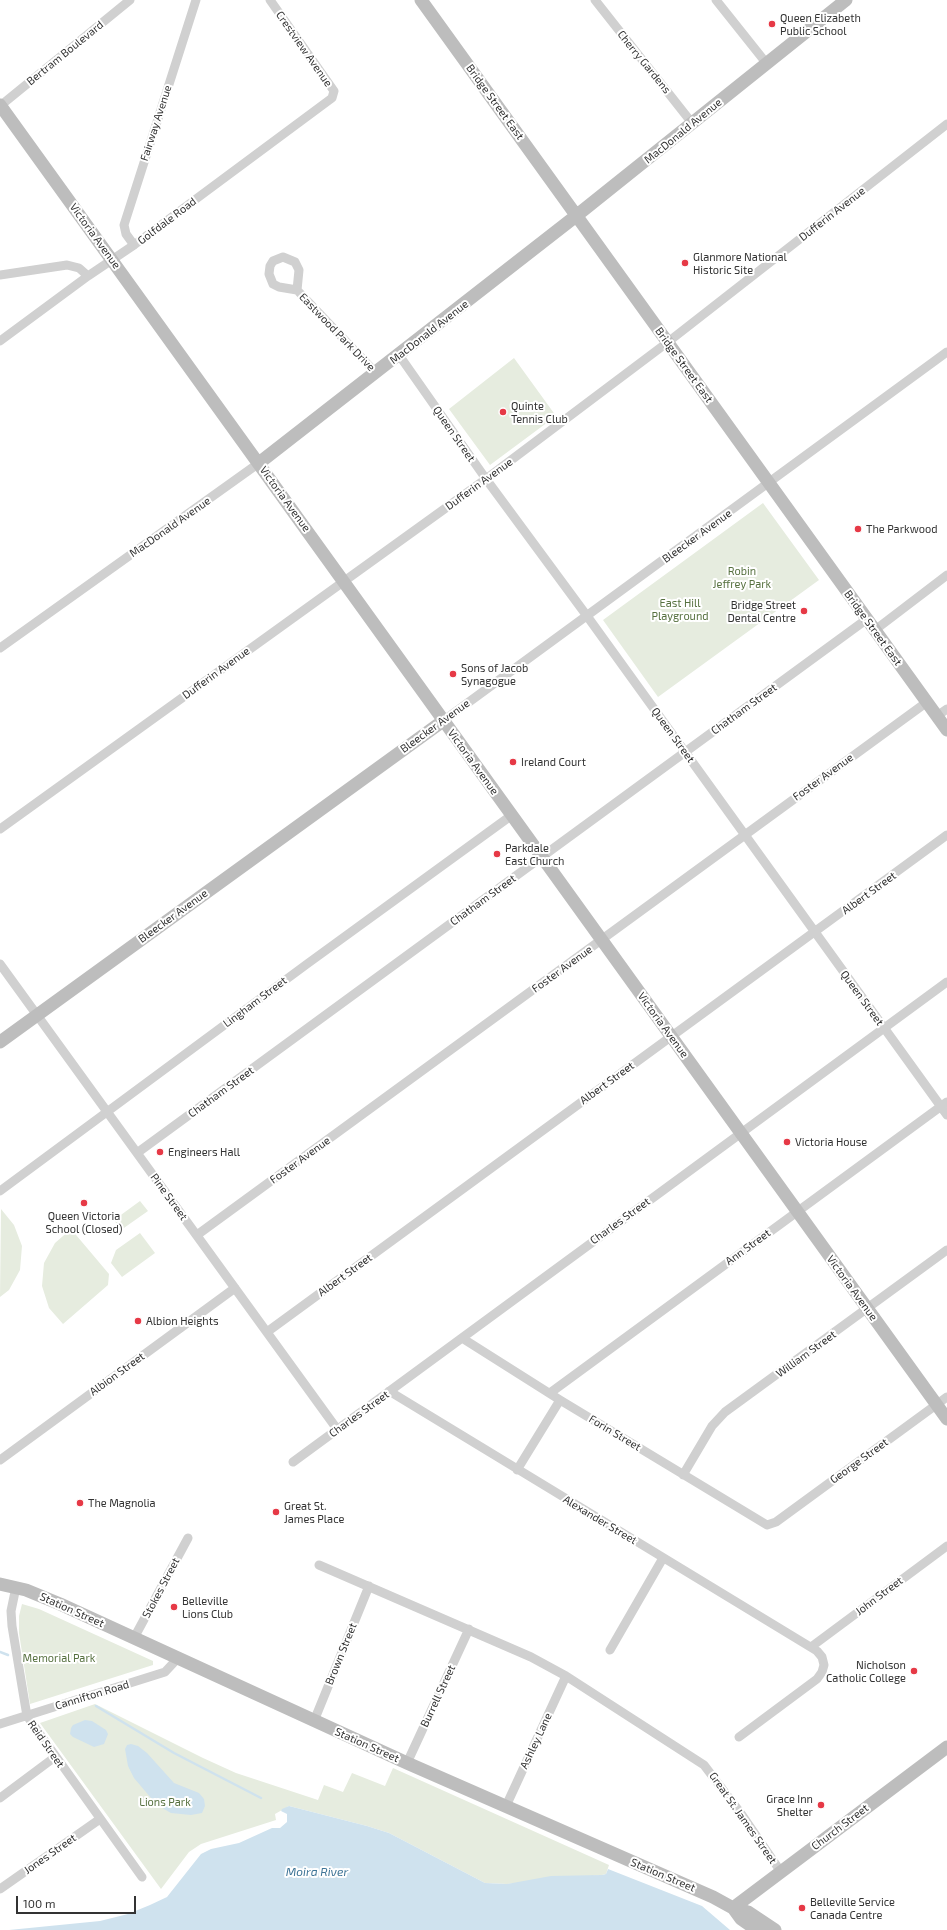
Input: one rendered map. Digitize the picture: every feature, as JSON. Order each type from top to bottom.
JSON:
[{"type":"street","name":"Bertram Boulevard","points":[[0,105],[130,0]]},
{"type":"street","name":"Fairway Avenue","points":[[134,245],[126,234],[124,226],[196,0]]},
{"type":"street","name":"Crestview Avenue","points":[[270,0],[334,91],[332,98]]},
{"type":"street","name":"Bridge Street East","points":[[421,0],[927,702],[942,713],[947,730]]},
{"type":"street","name":"Cherry Gardens","points":[[595,0],[692,123]]},
{"type":"street","points":[[716,0],[767,64]]},
{"type":"street","name":"MacDonald Avenue","points":[[0,648],[259,463],[576,216],[846,0]]},
{"type":"street","name":"Golfdale Road","points":[[0,340],[88,276],[134,245],[332,98]]},
{"type":"street","name":"Victoria Avenue","points":[[0,105],[867,1309],[942,1401],[947,1419]]},
{"type":"street","name":"Dufferin Avenue","points":[[0,829],[486,480],[668,342],[947,124]]},
{"type":"street","points":[[0,275],[68,266],[79,268],[88,276]]},
{"type":"street","name":"Eastwood Park Drive","points":[[297,290],[376,373]]},
{"type":"street","name":"Bleecker Avenue","points":[[0,1042],[769,484],[947,352]]},
{"type":"street","name":"Queen Street","points":[[399,355],[486,480],[587,616],[884,1028],[944,1104],[947,1115]]},
{"type":"street","points":[[875,630],[947,575]]},
{"type":"street","name":"Chatham Street","points":[[137,1153],[867,619]]},
{"type":"street","name":"Foster Avenue","points":[[197,1235],[927,702]]},
{"type":"street","name":"Lingham Street","points":[[0,1191],[306,964],[512,815]]},
{"type":"street","name":"Albert Street","points":[[267,1332],[671,1036],[815,933],[947,835]]},
{"type":"street","name":"Pine Street","points":[[0,964],[338,1429]]},
{"type":"street","name":"Charles Street","points":[[293,1462],[947,982]]},
{"type":"street","name":"Ann Street","points":[[550,1394],[944,1104]]},
{"type":"street","name":"William Street","points":[[683,1475],[718,1419],[947,1250]]},
{"type":"street","name":"Albion Street","points":[[0,1460],[235,1288]]},
{"type":"street","name":"Forin Street","points":[[462,1338],[550,1394],[764,1524],[770,1524]]},
{"type":"street","name":"Alexander Street","points":[[389,1391],[811,1647],[822,1657],[824,1665],[822,1672],[817,1679],[739,1737]]},
{"type":"street","points":[[517,1470],[560,1400]]},
{"type":"street","name":"George Street","points":[[770,1524],[942,1401]]},
{"type":"street","name":"Stokes Street","points":[[134,1638],[188,1538]]},
{"type":"street","name":"John Street","points":[[811,1647],[947,1546]]},
{"type":"street","points":[[610,1650],[663,1558]]},
{"type":"street","name":"Great St. James Street","points":[[319,1565],[531,1657],[566,1676],[704,1765],[742,1815],[781,1872]]},
{"type":"street","name":"Station Street","points":[[0,1584],[16,1587],[42,1596],[314,1722],[713,1897],[733,1908],[748,1912],[775,1930]]},
{"type":"street","name":"Brown Street","points":[[314,1722],[369,1586]]},
{"type":"street","name":"Reid Street","points":[[16,1587],[11,1611],[12,1626],[27,1716],[142,1877]]},
{"type":"street","name":"Burrell Street","points":[[407,1763],[469,1629]]},
{"type":"street","name":"Cannifton Road","points":[[0,1724],[165,1672],[178,1658]]},
{"type":"street","name":"Ashley Lane","points":[[506,1806],[566,1676]]},
{"type":"street","name":"Church Street","points":[[733,1908],[947,1747]]},
{"type":"street","points":[[0,1798],[55,1757]]},
{"type":"street","name":"Jones Street","points":[[0,1889],[100,1819]]},
{"type":"street","name":"Station Street","points":[[733,1908],[741,1919],[757,1930]]},
{"type":"green space","name":"Quinte Tennis Club","points":[[514,358],[556,416],[490,465],[449,409]]},
{"type":"green space","name":"Robin Jeffrey Park","points":[[763,503],[819,580],[658,697],[603,620]]},
{"type":"green space","points":[[140,1201],[148,1211],[121,1230],[114,1220]]},
{"type":"green space","points":[[1,1209],[14,1225],[22,1246],[20,1270],[9,1290],[0,1297]]},
{"type":"green space","points":[[71,1229],[109,1274],[108,1285],[63,1324],[49,1308],[42,1286],[44,1263],[55,1243]]},
{"type":"green space","points":[[140,1233],[155,1253],[122,1277],[111,1263],[116,1250]]},
{"type":"green space","name":"Memorial Park","points":[[22,1604],[39,1609],[153,1661],[153,1665],[30,1704],[19,1633],[19,1616]]},
{"type":"green space","name":"Lions Park","points":[[95,1704],[236,1773],[318,1800],[324,1785],[343,1792],[352,1773],[385,1786],[393,1768],[609,1865],[606,1874],[602,1875],[507,1884],[485,1883],[389,1833],[289,1806],[275,1814],[276,1820],[201,1844],[189,1852],[161,1889],[40,1723]]},
{"type":"water","points":[[85,1720],[92,1721],[106,1730],[108,1734],[104,1744],[94,1747],[73,1737],[70,1734],[73,1725]]},
{"type":"water","points":[[131,1744],[138,1746],[147,1753],[174,1783],[199,1793],[204,1799],[205,1806],[202,1813],[191,1815],[171,1813],[157,1805],[134,1778],[128,1766],[125,1749],[127,1745]]},
{"type":"water","name":"Moira River","points":[[289,1806],[389,1833],[485,1883],[507,1884],[551,1876],[602,1875],[606,1874],[608,1869],[702,1906],[730,1930],[9,1930],[100,1921],[128,1914],[150,1905],[167,1897],[201,1854],[211,1849],[239,1843],[272,1828],[280,1828],[287,1822],[287,1814],[281,1811]]},
{"type":"waterway","points":[[0,1652],[8,1655]]},
{"type":"waterway","points":[[96,1706],[174,1753],[261,1798]]},
{"type":"place","name":"Queen Elizabeth Public School","points":[[772,24]]},
{"type":"place","name":"Glanmore National Historic Site","points":[[685,263]]},
{"type":"place","name":"Quinte Tennis Club","points":[[503,412]]},
{"type":"place","name":"The Parkwood","points":[[858,529]]},
{"type":"place","name":"Bridge Street Dental Centre","points":[[804,611]]},
{"type":"place","name":"Sons of Jacob Synagogue","points":[[453,674]]},
{"type":"place","name":"Ireland Court","points":[[513,762]]},
{"type":"place","name":"Parkdale East Church","points":[[497,854]]},
{"type":"place","name":"Victoria House","points":[[787,1142]]},
{"type":"place","name":"Engineers Hall","points":[[160,1152]]},
{"type":"place","name":"Queen Victoria School (Closed)","points":[[84,1203]]},
{"type":"place","name":"Albion Heights","points":[[138,1321]]},
{"type":"place","name":"The Magnolia","points":[[80,1503]]},
{"type":"place","name":"Great St. James Place","points":[[276,1512]]},
{"type":"place","name":"Belleville Lions Club","points":[[174,1607]]},
{"type":"place","name":"Nicholson Catholic College","points":[[914,1671]]},
{"type":"place","name":"Grace Inn Shelter","points":[[821,1805]]},
{"type":"place","name":"Belleville Service Canada Centre","points":[[802,1908]]},
{"type":"park label","name":"East Hill Playground","points":[[680,609]]}]
